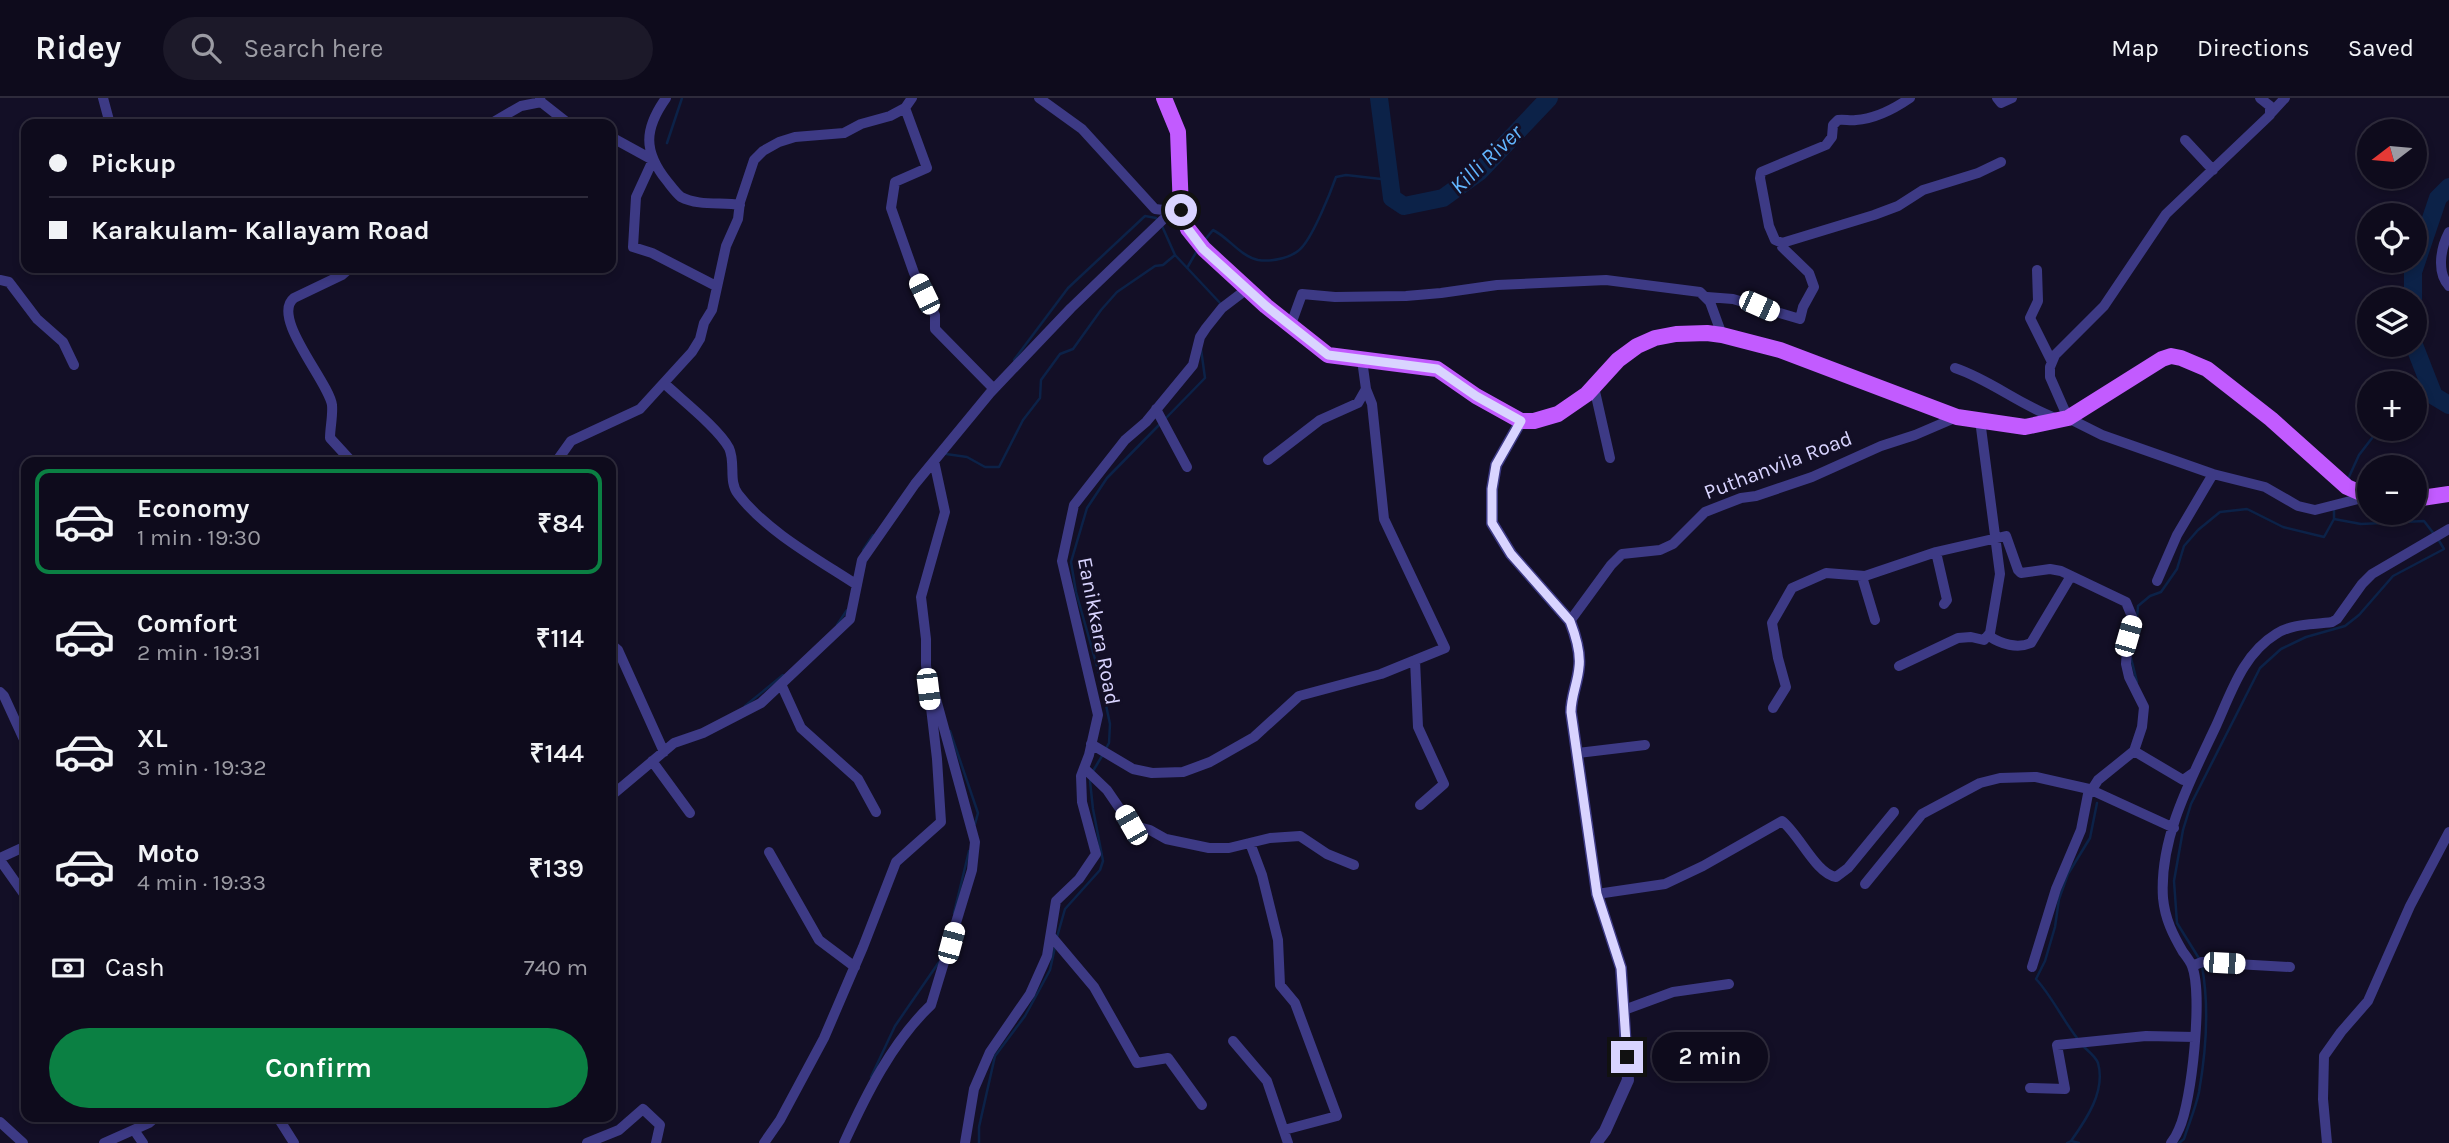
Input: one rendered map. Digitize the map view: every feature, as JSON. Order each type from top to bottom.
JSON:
[{"type":"main road","points":[[1164,98],[1178,132],[1173,213],[1200,245],[1247,289],[1290,327],[1328,355],[1437,369],[1476,396],[1521,421],[1534,421],[1558,414],[1594,387],[1618,360],[1637,346],[1655,338],[1696,333],[1722,335],[1780,350],[1957,417],[2025,427],[2064,419],[2171,356],[2207,369],[2271,419],[2345,485],[2357,491]]},
{"type":"main road","points":[[2427,497],[2449,494]]},
{"type":"street","points":[[103,98],[109,119]]},
{"type":"street","points":[[666,98],[650,128],[648,141],[653,160],[679,196],[695,202],[740,205]]},
{"type":"street","points":[[560,457],[571,441],[640,410],[692,352],[712,310],[726,246],[738,219],[754,160],[779,142],[844,133],[861,124],[890,117],[905,108],[912,98]]},
{"type":"street","points":[[1039,98],[1082,129],[1155,209],[1173,213]]},
{"type":"street","points":[[1910,98],[1882,113],[1861,120],[1838,120],[1833,125],[1832,137],[1826,145],[1803,157],[1761,172],[1769,226],[1775,240],[1782,243],[1874,215],[1923,190],[1978,173],[2001,162]]},
{"type":"street","points":[[1997,98],[2004,103],[2012,98]]},
{"type":"street","points":[[2260,98],[2269,103],[2272,112]]},
{"type":"street","points":[[2064,419],[2050,377],[2052,362],[2061,348],[2104,306],[2166,214],[2285,98]]},
{"type":"street","points":[[500,119],[529,103],[541,100],[563,119]]},
{"type":"street","points":[[905,108],[927,168],[895,182],[891,208],[914,272],[935,315],[935,329],[994,389]]},
{"type":"street","points":[[616,140],[653,160]]},
{"type":"street","points":[[2185,141],[2214,170]]},
{"type":"street","points":[[653,160],[636,197],[634,247],[652,253],[716,286]]},
{"type":"street","points":[[616,792],[674,743],[703,733],[761,703],[850,619],[862,560],[915,484],[994,389],[1071,308],[1173,213]]},
{"type":"street","points":[[2449,232],[2442,245],[2441,258],[2444,281],[2449,286]]},
{"type":"street","points":[[1290,327],[1302,294],[1335,297],[1406,296],[1497,285],[1606,281],[1700,292],[1707,297],[1733,299],[1800,319],[1814,287],[1809,273],[1782,247],[1782,243]]},
{"type":"street","points":[[2037,270],[2038,302],[2030,318],[2052,362]]},
{"type":"street","points":[[344,273],[301,293],[289,302],[287,312],[304,352],[332,404],[330,438],[347,457]]},
{"type":"street","points":[[0,280],[9,282],[37,319],[63,342],[74,365]]},
{"type":"street","name":"Eanikkara Road","points":[[965,1143],[974,1089],[990,1052],[1030,994],[1047,956],[1056,901],[1079,879],[1096,854],[1082,802],[1081,776],[1099,750],[1098,715],[1062,561],[1074,505],[1125,440],[1161,417],[1193,365],[1200,337],[1226,305],[1247,289]]},
{"type":"street","points":[[1707,297],[1722,335]]},
{"type":"street","points":[[1099,750],[1133,769],[1152,773],[1183,772],[1210,762],[1254,737],[1299,696],[1381,674],[1445,648],[1384,519],[1372,404],[1366,389],[1362,360]]},
{"type":"street","points":[[1955,368],[1970,373],[2012,398],[2102,435],[2213,474],[2265,487],[2298,506],[2315,510],[2357,500]]},
{"type":"street","points":[[665,384],[729,447],[733,459],[734,489],[748,506],[796,546],[857,585]]},
{"type":"street","points":[[1594,387],[1610,458]]},
{"type":"street","points":[[1268,460],[1320,420],[1358,404],[1366,389]]},
{"type":"street","points":[[1161,417],[1187,467]]},
{"type":"street","name":"Puthanvila Road","points":[[1570,621],[1622,554],[1660,550],[1673,544],[1705,512],[1741,498],[1812,477],[1881,446],[1957,417]]},
{"type":"street","points":[[1899,666],[1958,638],[1984,640],[1989,636],[2000,574],[1980,420]]},
{"type":"street","points":[[1521,421],[1496,465],[1491,501],[1492,523],[1511,554],[1570,621],[1580,665],[1571,697],[1571,712],[1597,894],[1621,968],[1628,1080],[1605,1131],[1596,1143]]},
{"type":"street","points":[[764,1143],[780,1120],[824,1038],[896,862],[941,822],[921,597],[945,512],[937,457]]},
{"type":"street","points":[[2157,581],[2177,535],[2213,474]]},
{"type":"street","points":[[2171,1143],[2183,1118],[2197,999],[2192,966],[2168,926],[2163,898],[2168,843],[2193,773],[2244,666],[2263,643],[2291,627],[2337,620],[2372,574],[2445,532]]},
{"type":"street","points":[[1773,708],[1786,687],[1777,658],[1772,623],[1793,589],[1826,573],[1865,576],[1936,552],[2007,536],[2021,573],[2050,569],[2126,602],[2133,619],[2128,636],[2126,664],[2129,677],[2144,707],[2142,727],[2134,751],[2098,780],[2090,790],[2081,830],[2056,889],[2032,967]]},
{"type":"street","points":[[1936,552],[1947,600],[1944,604]]},
{"type":"street","points":[[1865,576],[1863,580],[1866,597],[1875,620]]},
{"type":"street","points":[[1989,636],[2021,647],[2031,643],[2071,576]]},
{"type":"street","points":[[616,648],[663,752]]},
{"type":"street","points":[[1415,660],[1418,727],[1444,784],[1420,805]]},
{"type":"street","points":[[844,1143],[892,1054],[919,1016],[931,1005],[972,870],[975,842],[970,818],[926,665]]},
{"type":"street","points":[[781,684],[801,728],[858,779],[876,812]]},
{"type":"street","points":[[0,691],[21,734]]},
{"type":"street","points":[[1578,753],[1645,744]]},
{"type":"street","points":[[2134,751],[2183,780],[2193,773]]},
{"type":"street","points":[[652,761],[690,813]]},
{"type":"street","points":[[1084,768],[1107,790],[1131,825],[1150,830],[1166,839],[1209,848],[1229,848],[1270,838],[1300,836],[1327,854],[1354,865]]},
{"type":"street","points":[[1865,884],[1922,814],[1980,783],[2000,778],[2036,777],[2090,790],[2174,828]]},
{"type":"street","points":[[1597,894],[1665,884],[1703,866],[1782,821],[1828,874],[1836,877],[1848,868],[1894,812]]},
{"type":"street","points":[[2327,1143],[2323,1099],[2324,1056],[2368,1001],[2410,906],[2449,832]]},
{"type":"street","points":[[1250,843],[1262,875],[1278,940],[1280,985],[1294,1003],[1336,1116],[1284,1130]]},
{"type":"street","points":[[21,848],[0,859],[21,890]]},
{"type":"street","points":[[769,852],[819,940],[855,967]]},
{"type":"street","points":[[1051,936],[1094,987],[1137,1063],[1168,1058],[1202,1105]]},
{"type":"street","points":[[2192,966],[2202,962],[2290,967]]},
{"type":"street","points":[[1624,1010],[1673,992],[1729,984]]},
{"type":"street","points":[[2030,1088],[2065,1089],[2057,1045],[2146,1036],[2194,1037]]},
{"type":"street","points":[[1233,1041],[1266,1081],[1288,1143]]},
{"type":"street","points":[[587,1143],[619,1130],[643,1109],[660,1125],[656,1143]]},
{"type":"street","points":[[0,1122],[23,1143]]},
{"type":"street","points":[[104,1143],[147,1122]]},
{"type":"street","points":[[281,1122],[294,1143]]},
{"type":"street","points":[[134,1130],[143,1143]]},
{"type":"waterway","points":[[667,143],[682,98]]},
{"type":"waterway","name":"Killi River","points":[[1379,98],[1392,198],[1404,206],[1443,198],[1479,172],[1549,98]]},
{"type":"waterway","points":[[1204,241],[1213,230],[1252,258],[1276,260],[1294,254],[1307,240],[1336,177],[1346,175],[1390,180]]},
{"type":"waterway","name":"Killi River","points":[[2413,287],[2413,272],[2438,198],[2449,187]]},
{"type":"waterway","points":[[1014,360],[1068,288],[1145,216],[1158,221]]},
{"type":"waterway","points":[[1162,226],[1175,255]]},
{"type":"waterway","points":[[1187,268],[1198,249]]},
{"type":"waterway","points":[[946,454],[967,457],[985,467],[999,467],[1023,420],[1040,398],[1041,380],[1060,354],[1073,349],[1117,292],[1175,255],[1221,304]]},
{"type":"waterway","points":[[1166,418],[1205,378],[1201,349]]},
{"type":"waterway","name":"Killi River","points":[[2419,357],[2434,396],[2449,405]]},
{"type":"waterway","points":[[1105,750],[1109,743],[1110,724],[1076,592],[1071,562],[1087,508],[1107,478],[1159,425]]},
{"type":"waterway","points":[[2348,479],[2359,455],[2370,441]]},
{"type":"waterway","points":[[2137,618],[2138,606],[2150,596],[2161,592],[2177,569],[2184,546],[2220,512],[2247,509],[2283,527],[2324,537],[2334,519]]},
{"type":"waterway","points":[[2334,510],[2334,519],[2361,524],[2424,521],[2434,534]]},
{"type":"waterway","points":[[863,550],[873,535]]},
{"type":"waterway","points":[[2200,960],[2177,923],[2174,881],[2183,830],[2191,804],[2260,668],[2281,649],[2306,637],[2345,626],[2359,615],[2393,576],[2444,549],[2438,539]]},
{"type":"waterway","points":[[837,625],[847,610]]},
{"type":"waterway","points":[[2131,658],[2137,682]]},
{"type":"waterway","points":[[745,706],[783,675]]},
{"type":"waterway","points":[[950,731],[978,813],[975,824]]},
{"type":"waterway","points":[[1093,771],[1102,756]]},
{"type":"waterway","points":[[1057,937],[1065,909],[1100,870],[1103,861],[1090,781]]},
{"type":"waterway","points":[[2077,1038],[2036,979],[2045,961],[2055,927],[2059,899],[2068,874],[2090,838],[2097,803]]},
{"type":"waterway","points":[[954,913],[969,851]]},
{"type":"waterway","points":[[979,1143],[979,1127],[995,1056],[1025,1016],[1050,970],[1055,947]]},
{"type":"waterway","points":[[871,1077],[895,1026],[939,962]]},
{"type":"waterway","points":[[2179,1143],[2184,1139],[2201,1077],[2206,1012],[2202,966]]},
{"type":"waterway","points":[[2071,1141],[2093,1105],[2099,1084],[2098,1063],[2083,1046]]},
{"type":"waterway","points":[[2067,1143],[2079,1143]]},
{"type":"route","points":[[1181,210],[1188,229],[1203,249],[1307,341],[1328,355],[1437,369],[1492,406],[1521,421],[1496,465],[1492,489],[1492,523],[1502,543],[1570,621],[1577,643],[1580,665],[1571,697],[1571,712],[1597,894],[1621,968],[1627,1057]]}]
